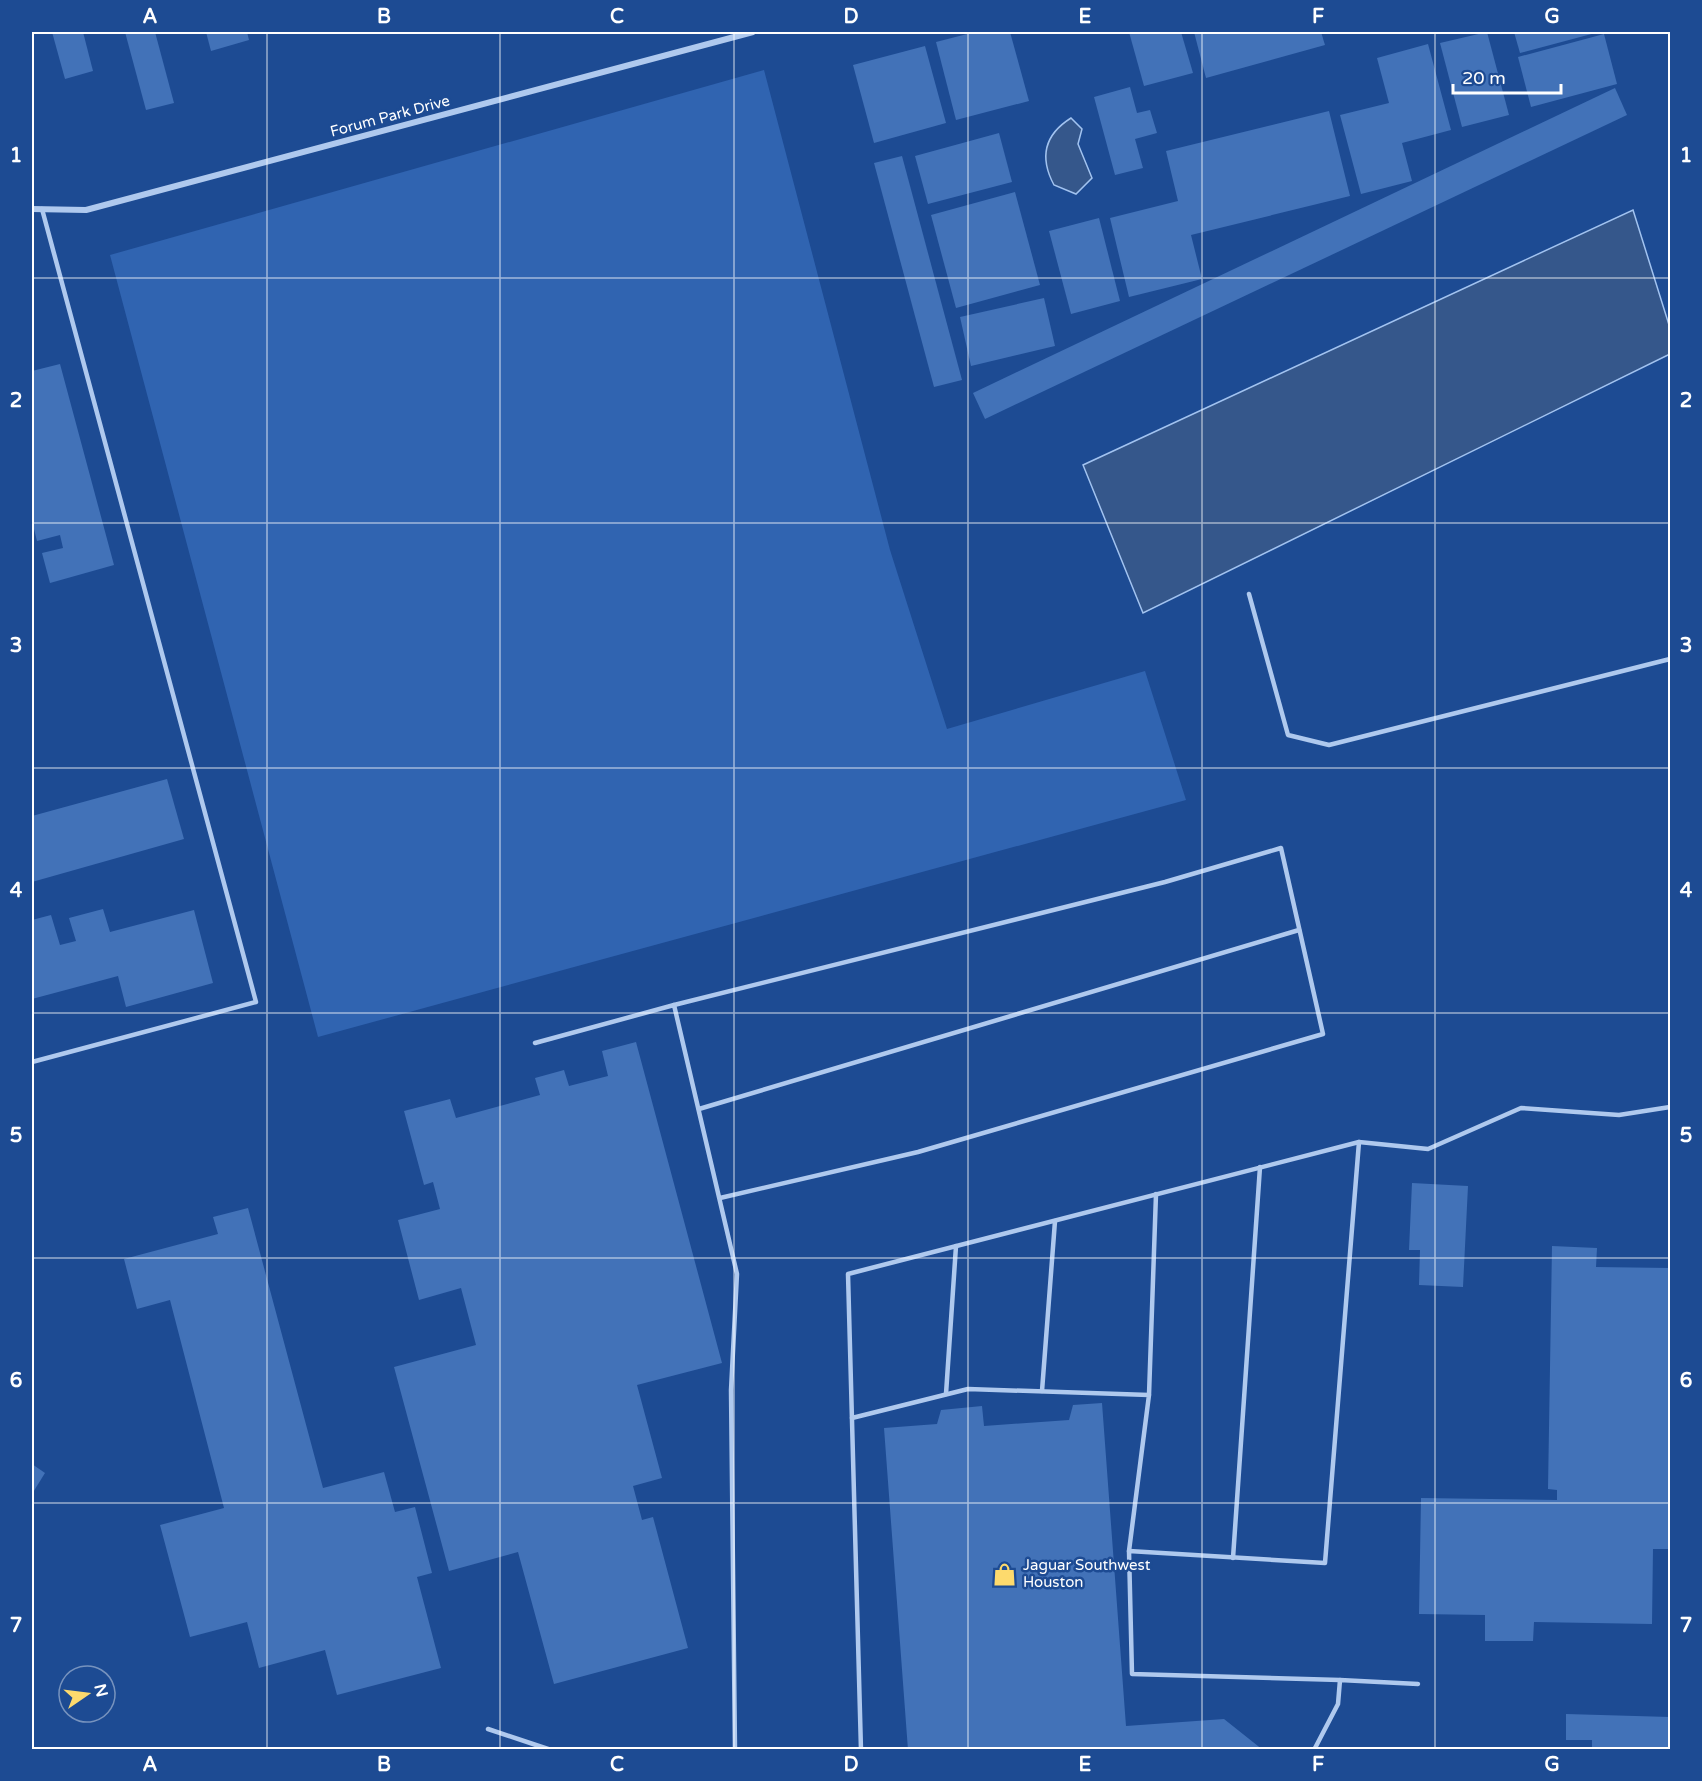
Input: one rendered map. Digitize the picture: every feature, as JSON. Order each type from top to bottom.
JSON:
[{"type":"street","name":"Forum Park Drive","points":[[32,209],[86,210],[753,32]]},
{"type":"lane","points":[[32,1062],[256,1002],[42,209]]},
{"type":"lane","points":[[1249,594],[1288,735],[1329,745],[1671,659]]},
{"type":"lane","points":[[535,1043],[674,1005],[1165,882],[1281,848],[1323,1034],[918,1152],[720,1198]]},
{"type":"lane","points":[[699,1109],[1299,930]]},
{"type":"lane","points":[[674,1005],[737,1274],[731,1390],[735,1749]]},
{"type":"lane","points":[[861,1749],[848,1274],[1359,1142],[1428,1149],[1521,1108],[1619,1115],[1671,1107]]},
{"type":"lane","points":[[1129,1551],[1325,1563],[1359,1142]]},
{"type":"lane","points":[[1233,1558],[1260,1167]]},
{"type":"lane","points":[[1156,1194],[1149,1395],[1129,1551],[1132,1674],[1418,1683]]},
{"type":"lane","points":[[1042,1391],[1055,1221]]},
{"type":"lane","points":[[946,1394],[956,1246]]},
{"type":"lane","points":[[852,1418],[968,1389],[1149,1395]]},
{"type":"lane","points":[[1314,1749],[1338,1704],[1340,1680]]},
{"type":"lane","points":[[488,1729],[551,1749]]},
{"type":"shaded area","points":[[764,70],[890,550],[947,729],[1145,671],[1186,800],[318,1037],[110,255]]},
{"type":"shaded area","points":[[1071,118],[1082,129],[1078,144],[1092,178],[1076,194],[1054,185],[1049,175],[1046,156],[1050,139]]},
{"type":"shaded area","points":[[1633,210],[1670,328],[1670,354],[1143,613],[1083,465]]},
{"type":"building","points":[[52,32],[83,32],[93,71],[65,79]]},
{"type":"building","points":[[125,32],[155,32],[174,103],[146,110]]},
{"type":"building","points":[[206,32],[247,32],[249,40],[211,51]]},
{"type":"building","points":[[975,32],[1010,32],[1029,101],[956,120],[936,42]]},
{"type":"building","points":[[1129,32],[1181,32],[1193,73],[1144,86]]},
{"type":"building","points":[[1194,32],[1321,32],[1325,45],[1206,78]]},
{"type":"building","points":[[1487,32],[1509,115],[1462,127],[1440,43]]},
{"type":"building","points":[[1514,32],[1599,32],[1520,53]]},
{"type":"building","points":[[1604,34],[1617,84],[1531,107],[1518,57]]},
{"type":"building","points":[[1428,44],[1451,130],[1402,143],[1412,181],[1361,194],[1340,115],[1389,103],[1377,58]]},
{"type":"building","points":[[925,46],[946,123],[874,143],[853,65]]},
{"type":"building","points":[[1130,87],[1137,113],[1150,110],[1157,133],[1135,139],[1143,168],[1115,175],[1094,97]]},
{"type":"building","points":[[1615,88],[1627,115],[985,419],[973,393]]},
{"type":"building","points":[[1329,111],[1350,196],[1191,235],[1202,279],[1129,297],[1110,218],[1178,201],[1166,151]]},
{"type":"building","points":[[999,133],[1012,182],[928,204],[915,156]]},
{"type":"building","points":[[902,156],[962,380],[934,387],[874,163]]},
{"type":"building","points":[[1015,192],[1040,285],[956,308],[931,215]]},
{"type":"building","points":[[1099,218],[1120,301],[1071,314],[1049,231]]},
{"type":"building","points":[[1044,298],[1055,346],[971,366],[960,317]]},
{"type":"building","points":[[60,364],[114,565],[50,583],[42,553],[63,548],[60,535],[37,541],[32,521],[32,371]]},
{"type":"building","points":[[167,779],[184,839],[32,882],[32,816]]},
{"type":"building","points":[[103,909],[110,932],[194,910],[213,983],[126,1007],[118,976],[32,999],[32,920],[51,915],[60,945],[76,941],[69,918]]},
{"type":"building","points":[[636,1042],[722,1363],[637,1385],[662,1478],[633,1486],[642,1520],[653,1517],[688,1648],[554,1684],[518,1552],[449,1571],[394,1367],[476,1345],[461,1288],[419,1300],[398,1220],[440,1209],[433,1182],[424,1185],[404,1111],[450,1099],[456,1118],[540,1095],[535,1078],[564,1070],[569,1086],[608,1076],[602,1051]]},
{"type":"building","points":[[1412,1183],[1468,1186],[1463,1287],[1419,1285],[1420,1250],[1409,1250]]},
{"type":"building","points":[[248,1208],[323,1488],[384,1472],[395,1512],[415,1507],[432,1573],[417,1577],[441,1668],[337,1695],[325,1650],[259,1668],[247,1622],[190,1637],[160,1525],[224,1508],[170,1300],[137,1309],[124,1259],[218,1234],[213,1217]]},
{"type":"building","points":[[1552,1246],[1597,1248],[1596,1267],[1670,1268],[1670,1549],[1653,1549],[1652,1624],[1534,1622],[1533,1641],[1485,1641],[1485,1615],[1419,1614],[1421,1498],[1557,1500],[1557,1490],[1548,1489]]},
{"type":"building","name":"Jaguar Southwest Houston","points":[[1102,1403],[1126,1726],[1224,1719],[1263,1750],[908,1750],[884,1428],[937,1424],[941,1410],[982,1406],[984,1426],[1069,1420],[1073,1405]]},
{"type":"building","points":[[32,1464],[45,1473],[32,1494]]},
{"type":"building","points":[[1566,1714],[1670,1717],[1670,1750],[1592,1750],[1592,1740],[1566,1740]]},
{"type":"place","name":"Jaguar Southwest Houston","points":[[1005,1574]]}]
